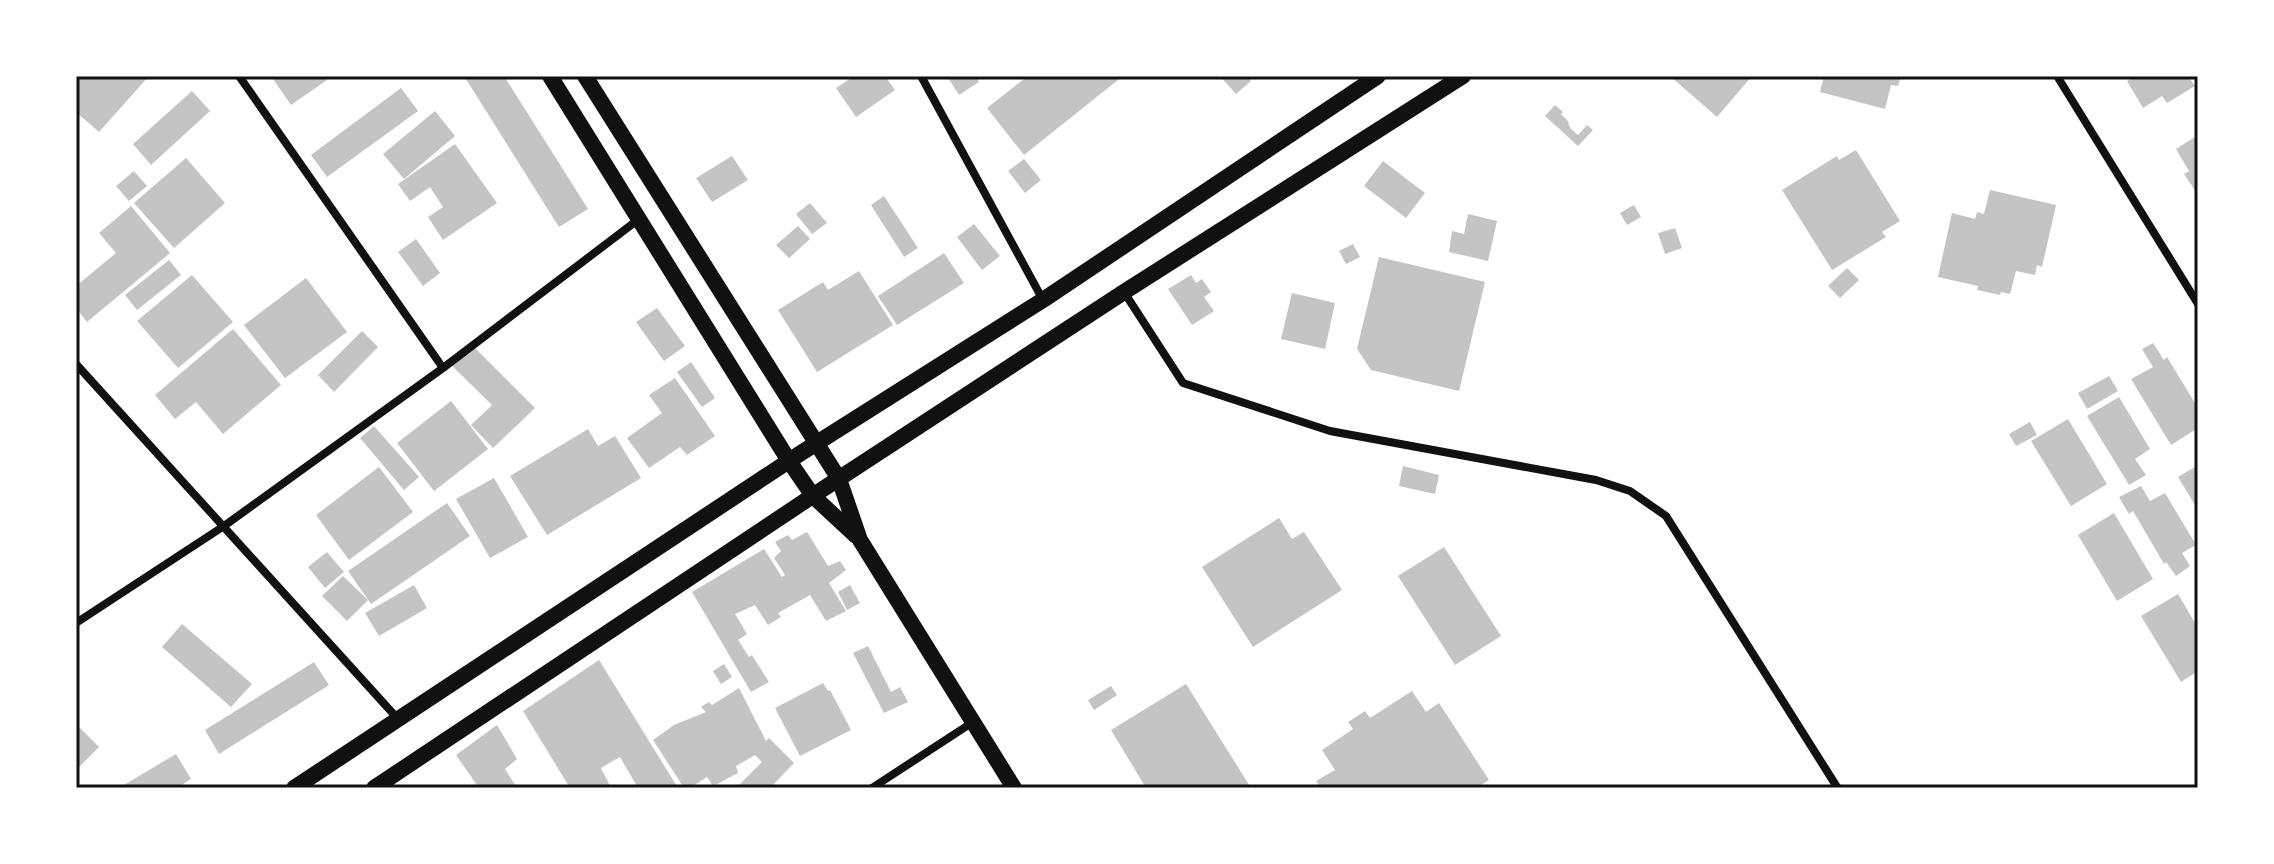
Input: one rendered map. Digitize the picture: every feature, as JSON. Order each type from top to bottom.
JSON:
[{"type":"main road","points":[[550,76],[789,461],[813,496],[860,540]]},
{"type":"main road","points":[[585,76],[839,479],[860,540],[1014,788]]},
{"type":"main road","points":[[294,788],[789,461],[1043,300],[1378,76]]},
{"type":"main road","points":[[374,788],[1124,292],[1463,76]]},
{"type":"street","points":[[239,76],[443,368]]},
{"type":"street","points":[[921,76],[1043,300]]},
{"type":"street","points":[[2057,76],[2198,304]]},
{"type":"street","points":[[76,623],[224,526],[443,368],[639,219]]},
{"type":"street","points":[[1124,292],[1183,383],[1330,431],[1596,480],[1630,491],[1666,516],[1837,787]]},
{"type":"street","points":[[76,364],[398,720]]},
{"type":"street","points":[[872,788],[973,722]]},
{"type":"building","points":[[76,76],[149,76],[99,132],[76,112]]},
{"type":"building","points":[[271,76],[324,76],[327,80],[291,105]]},
{"type":"building","points":[[464,76],[504,76],[588,209],[559,227]]},
{"type":"building","points":[[854,76],[885,76],[895,90],[856,117],[836,88]]},
{"type":"building","points":[[947,76],[976,76],[979,82],[959,95]]},
{"type":"building","points":[[1028,76],[1123,76],[1024,155],[987,108]]},
{"type":"building","points":[[1220,76],[1247,76],[1251,81],[1236,94]]},
{"type":"building","points":[[1670,76],[1752,76],[1717,117]]},
{"type":"building","points":[[1824,76],[1901,76],[1898,86],[1891,85],[1885,109],[1820,92]]},
{"type":"building","points":[[2129,76],[2188,76],[2195,86],[2167,103],[2162,96],[2143,108],[2127,81],[2131,79]]},
{"type":"building","points":[[401,88],[418,111],[327,177],[311,155]]},
{"type":"building","points":[[192,91],[210,111],[151,165],[133,144]]},
{"type":"building","points":[[1555,105],[1578,135],[1587,125],[1593,130],[1578,146],[1545,116]]},
{"type":"building","points":[[435,111],[455,136],[404,179],[383,154]]},
{"type":"building","points":[[2198,135],[2198,195],[2184,174],[2189,171],[2176,149]]},
{"type":"building","points":[[455,144],[497,203],[443,240],[428,217],[443,207],[430,187],[410,201],[398,184]]},
{"type":"building","points":[[1856,150],[1900,221],[1882,232],[1886,237],[1832,270],[1782,190],[1837,156],[1839,160]]},
{"type":"building","points":[[732,156],[748,180],[712,202],[696,178]]},
{"type":"building","points":[[186,158],[225,203],[174,248],[134,203]]},
{"type":"building","points":[[1024,159],[1041,180],[1025,193],[1008,171]]},
{"type":"building","points":[[1383,161],[1425,193],[1406,218],[1364,186]]},
{"type":"building","points":[[134,171],[147,186],[129,201],[116,186]]},
{"type":"building","points":[[1990,190],[2056,205],[2042,267],[2037,265],[2035,275],[2016,271],[2010,294],[1977,290],[1978,286],[1938,277],[1952,213],[1975,219],[1977,212],[1984,214]]},
{"type":"building","points":[[884,196],[918,248],[904,257],[871,205]]},
{"type":"building","points":[[810,203],[827,223],[812,234],[796,214]]},
{"type":"building","points":[[1634,205],[1641,217],[1627,225],[1620,213]]},
{"type":"building","points":[[131,206],[170,253],[87,322],[76,308],[76,286],[116,253],[99,233]]},
{"type":"building","points":[[1468,214],[1497,221],[1488,261],[1449,252],[1452,231],[1464,234]]},
{"type":"building","points":[[974,224],[1000,256],[982,270],[957,237]]},
{"type":"building","points":[[798,226],[810,239],[789,258],[776,245]]},
{"type":"building","points":[[1675,228],[1682,248],[1665,254],[1658,233]]},
{"type":"building","points":[[416,239],[440,273],[423,286],[398,252]]},
{"type":"building","points":[[1353,244],[1360,257],[1346,264],[1339,251]]},
{"type":"building","points":[[944,253],[964,283],[897,325],[878,296]]},
{"type":"building","points":[[1379,257],[1485,282],[1459,391],[1371,370],[1357,349]]},
{"type":"building","points":[[169,260],[181,275],[137,310],[125,295]]},
{"type":"building","points":[[1847,268],[1859,280],[1840,298],[1828,286]]},
{"type":"building","points":[[859,271],[893,325],[817,372],[778,310],[823,282],[828,290]]},
{"type":"building","points":[[192,275],[233,322],[178,368],[137,321]]},
{"type":"building","points":[[1191,275],[1196,283],[1202,279],[1211,292],[1204,297],[1214,311],[1192,325],[1168,289]]},
{"type":"building","points":[[306,278],[347,332],[285,378],[244,325]]},
{"type":"building","points":[[1292,293],[1335,303],[1325,349],[1281,339]]},
{"type":"building","points":[[657,308],[685,346],[664,361],[636,322]]},
{"type":"building","points":[[233,329],[281,385],[223,434],[196,402],[175,419],[155,395]]},
{"type":"building","points":[[362,331],[378,347],[334,392],[318,375]]},
{"type":"building","points":[[470,343],[535,408],[493,448],[471,425],[492,405],[449,363]]},
{"type":"building","points":[[2153,343],[2164,360],[2167,357],[2198,408],[2198,428],[2171,445],[2131,379],[2153,367],[2142,349]]},
{"type":"building","points":[[691,362],[715,398],[702,407],[677,372]]},
{"type":"building","points":[[2109,376],[2118,391],[2087,409],[2078,393]]},
{"type":"building","points":[[675,378],[715,436],[687,455],[680,447],[649,468],[627,438],[662,413],[649,395]]},
{"type":"building","points":[[2119,397],[2150,449],[2135,459],[2146,475],[2129,485],[2087,416]]},
{"type":"building","points":[[451,401],[488,449],[434,491],[397,443]]},
{"type":"building","points":[[2068,419],[2107,484],[2071,506],[2031,441]]},
{"type":"building","points":[[2030,422],[2037,435],[2016,446],[2009,434]]},
{"type":"building","points":[[374,426],[419,477],[404,490],[360,438]]},
{"type":"building","points":[[588,429],[598,446],[615,436],[641,478],[547,535],[510,476]]},
{"type":"building","points":[[2198,465],[2198,510],[2178,477]]},
{"type":"building","points":[[1403,466],[1439,475],[1435,494],[1399,486]]},
{"type":"building","points":[[379,467],[413,512],[349,560],[316,515]]},
{"type":"building","points":[[494,478],[528,537],[490,558],[456,499]]},
{"type":"building","points":[[2141,486],[2150,501],[2165,493],[2196,545],[2182,553],[2190,566],[2176,576],[2166,562],[2164,564],[2133,511],[2129,514],[2119,497]]},
{"type":"building","points":[[447,503],[470,536],[371,604],[348,571]]},
{"type":"building","points":[[2114,513],[2153,579],[2117,601],[2078,535]]},
{"type":"building","points":[[1279,518],[1292,539],[1304,532],[1342,590],[1253,647],[1202,567]]},
{"type":"building","points":[[807,532],[828,566],[840,561],[846,570],[829,583],[846,611],[826,621],[810,595],[778,613],[781,617],[768,625],[755,605],[735,614],[747,634],[738,640],[769,682],[751,692],[692,592],[764,549],[782,577],[785,575],[774,558],[781,551],[775,542],[788,535],[792,540]]},
{"type":"building","points":[[1444,547],[1501,636],[1455,665],[1398,576]]},
{"type":"building","points":[[327,552],[344,572],[325,588],[308,567]]},
{"type":"building","points":[[343,576],[368,600],[347,621],[322,596]]},
{"type":"building","points":[[414,585],[427,608],[379,636],[365,613]]},
{"type":"building","points":[[850,585],[860,603],[847,610],[838,592]]},
{"type":"building","points":[[2178,594],[2198,628],[2198,671],[2181,682],[2141,616]]},
{"type":"building","points":[[182,624],[252,684],[231,707],[162,647]]},
{"type":"building","points":[[868,646],[891,692],[900,687],[908,702],[884,713],[853,653]]},
{"type":"building","points":[[599,660],[678,788],[638,788],[620,757],[601,768],[610,786],[570,788],[523,711]]},
{"type":"building","points":[[314,662],[329,685],[219,754],[205,730]]},
{"type":"building","points":[[724,664],[732,677],[721,684],[713,671]]},
{"type":"building","points":[[823,683],[830,690],[851,730],[800,756],[775,708]]},
{"type":"building","points":[[1186,684],[1251,788],[1146,788],[1111,730]]},
{"type":"building","points":[[1111,686],[1117,695],[1094,710],[1088,700]]},
{"type":"building","points":[[739,688],[766,741],[769,738],[794,763],[770,788],[736,788],[762,762],[755,755],[736,766],[738,773],[713,786],[707,777],[690,788],[684,788],[653,740],[674,725],[706,712],[701,707],[709,702],[712,705]]},
{"type":"building","points":[[1412,691],[1426,712],[1439,703],[1489,780],[1476,788],[1321,788],[1316,781],[1335,770],[1322,750],[1353,729],[1348,722],[1365,711],[1370,718]]},
{"type":"building","points":[[76,724],[99,747],[76,770]]},
{"type":"building","points":[[497,725],[517,759],[505,769],[517,788],[479,788],[456,755]]},
{"type":"building","points":[[176,754],[191,779],[177,788],[119,788]]}]
